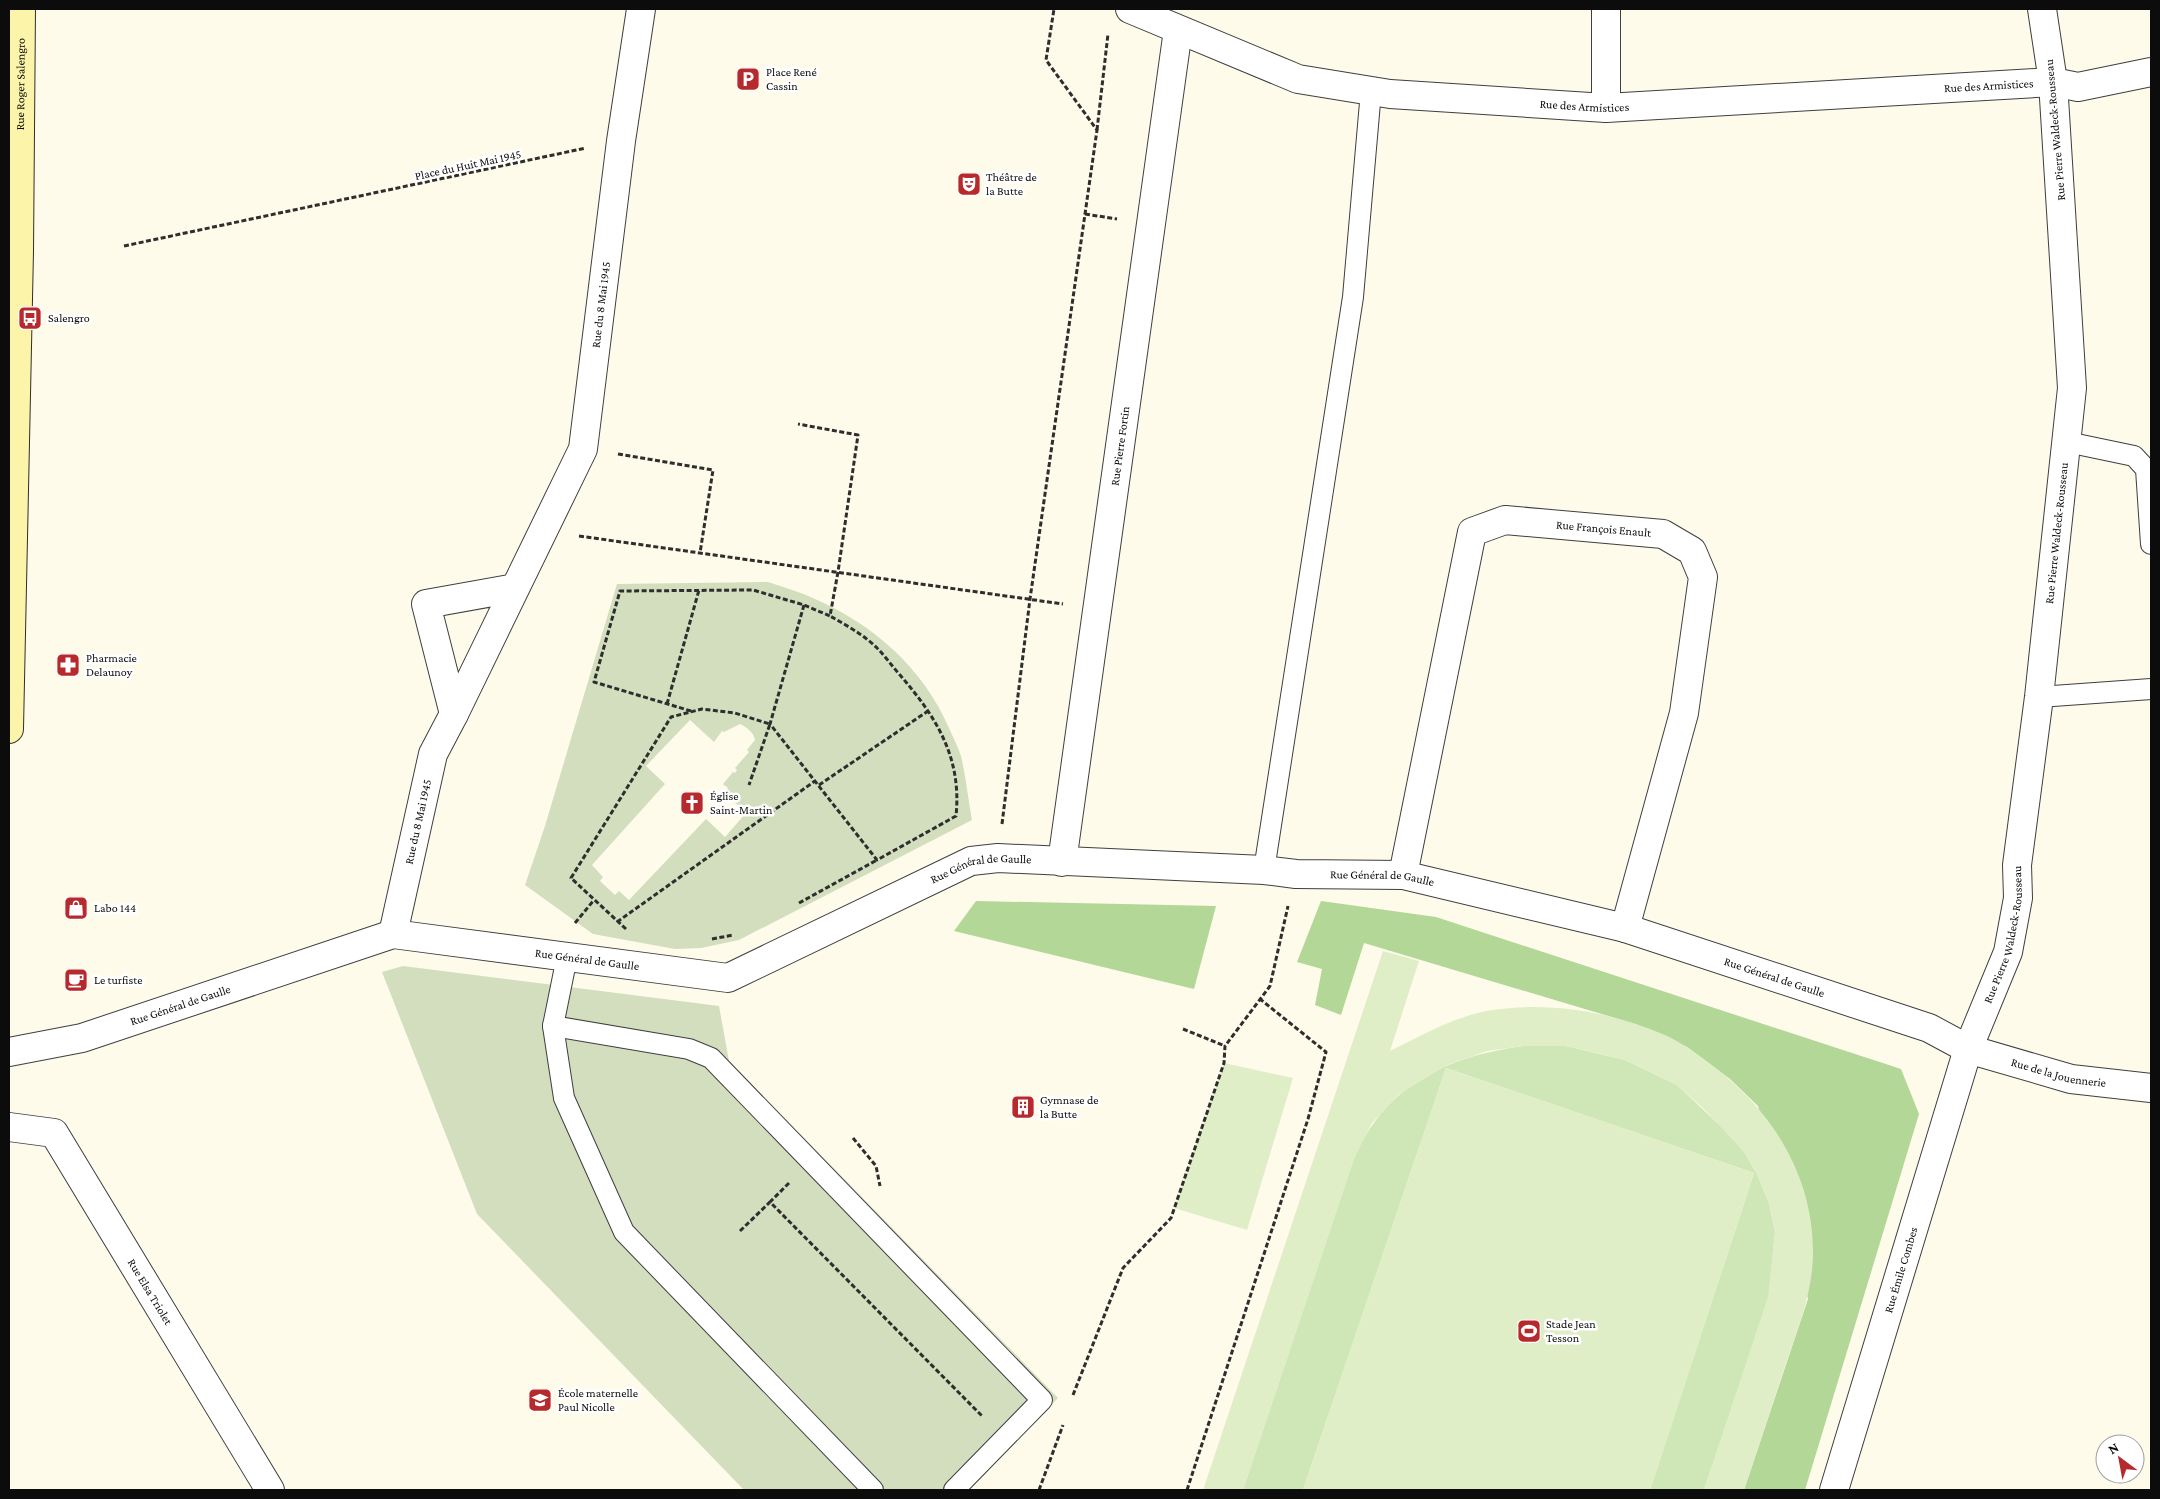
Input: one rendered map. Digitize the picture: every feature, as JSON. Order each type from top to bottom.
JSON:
[{"type":"main road","name":"Rue Roger Salengro","points":[[9,729],[21,9]]},
{"type":"street","name":"Rue du 8 Mai 1945","points":[[393,934],[433,754],[583,449],[621,141],[641,9]]},
{"type":"street","name":"Rue des Armistices","points":[[1130,9],[1298,79],[1390,94],[1606,108],[2053,82],[2078,87],[2151,72]]},
{"type":"street","points":[[1606,9],[1606,108]]},
{"type":"street","name":"Rue Pierre Waldeck-Rousseau","points":[[1968,1049],[2008,952],[2018,898],[2016,865],[2039,697],[2072,388],[2053,82],[2042,9]]},
{"type":"street","name":"Rue Pierre Fortin","points":[[1062,862],[1178,30]]},
{"type":"street","name":"Rue François Enault","points":[[1403,875],[1472,532],[1505,520],[1663,534],[1692,551],[1703,577],[1684,713],[1625,928]]},
{"type":"street","points":[[454,714],[426,604],[515,588]]},
{"type":"street","name":"Rue Général de Gaulle","points":[[9,1052],[82,1038],[393,934],[728,978],[971,861],[998,858],[1264,870],[1296,874],[1403,875],[1625,928],[1929,1028],[1968,1049]]},
{"type":"street","name":"Rue de la Jouennerie","points":[[1968,1049],[2071,1079],[2151,1088]]},
{"type":"street","name":"Rue Émile Combes","points":[[1834,1490],[1968,1049]]},
{"type":"street","name":"Rue Elsa Triolet","points":[[9,1127],[54,1133],[270,1490]]},
{"type":"lane","points":[[1264,870],[1353,297],[1371,91]]},
{"type":"lane","points":[[2066,442],[2134,456],[2146,469],[2151,544]]},
{"type":"lane","points":[[2039,697],[2151,689]]},
{"type":"lane","points":[[567,957],[554,1026],[564,1098],[624,1232],[873,1490]]},
{"type":"lane","points":[[554,1026],[689,1049],[711,1058],[1042,1400],[954,1490]]},
{"type":"path","points":[[1054,9],[1046,60],[1097,130]]},
{"type":"path","points":[[998,858],[1030,599],[1105,64]]},
{"type":"path","name":"Place du Huit Mai 1945","points":[[124,246],[621,141]]},
{"type":"path","points":[[798,424],[858,435],[830,616]]},
{"type":"path","points":[[583,449],[713,470],[700,553]]},
{"type":"path","points":[[543,530],[1097,608]]},
{"type":"path","points":[[694,712],[594,682],[620,590],[753,590],[804,605],[830,616],[877,648],[918,697],[943,735],[954,773],[957,800],[956,816],[793,906]]},
{"type":"path","points":[[667,704],[699,590]]},
{"type":"path","points":[[749,785],[770,724],[804,605]]},
{"type":"path","points":[[631,933],[617,922],[572,878],[671,717],[702,710],[735,713],[770,724],[877,860]]},
{"type":"path","points":[[818,784],[928,712]]},
{"type":"path","points":[[617,922],[815,781]]},
{"type":"path","points":[[1070,1402],[1123,1268],[1171,1218],[1224,1063],[1225,1046],[1270,986],[1296,874]]},
{"type":"path","points":[[705,940],[743,933]]},
{"type":"path","points":[[1187,1490],[1308,1119],[1326,1052],[1260,999]]},
{"type":"path","points":[[1183,1028],[1225,1046]]},
{"type":"path","points":[[740,1231],[810,1161]]},
{"type":"path","points":[[770,1202],[1004,1439]]},
{"type":"path","points":[[1039,1490],[1064,1420]]},
{"type":"green space","points":[[768,582],[815,599],[857,622],[876,635],[911,668],[938,706],[961,756],[972,820],[739,940],[701,948],[675,949],[593,934],[525,885],[545,826],[617,584]],"holes":[[[690,720],[714,742],[722,731],[724,732],[740,724],[753,735],[755,740],[747,750],[749,752],[735,768],[737,770],[735,773],[733,772],[723,784],[728,788],[725,793],[746,813],[725,837],[706,819],[629,900],[619,891],[615,895],[600,881],[603,877],[592,865],[665,784],[646,766]]]},
{"type":"green space","points":[[976,901],[1216,906],[1194,989],[954,931]]},
{"type":"green space","points":[[1321,901],[1436,917],[1901,1069],[1919,1114],[1805,1490],[1744,1490],[1808,1299],[1758,1106],[1730,1079],[1687,1047],[1635,1024],[1364,943],[1341,1015],[1315,1005],[1322,969],[1297,962]]},
{"type":"green space","points":[[1383,951],[1419,961],[1390,1051],[1452,1021],[1478,1013],[1534,1007],[1577,1010],[1640,1025],[1685,1046],[1731,1081],[1751,1100],[1769,1122],[1784,1145],[1796,1169],[1805,1195],[1811,1223],[1812,1267],[1808,1296],[1800,1324],[1744,1490],[1704,1490],[1768,1297],[1775,1232],[1769,1203],[1757,1174],[1745,1153],[1705,1110],[1677,1085],[1625,1060],[1566,1046],[1523,1046],[1487,1051],[1447,1065],[1398,1095],[1372,1123],[1354,1159],[1243,1490],[1203,1490]]},
{"type":"green space","points":[[403,966],[719,1006],[729,1061],[1058,1398],[967,1490],[744,1490],[477,1214],[382,972]]},
{"type":"green space","points":[[1523,1046],[1566,1046],[1625,1060],[1677,1085],[1729,1134],[1745,1153],[1757,1174],[1769,1203],[1775,1232],[1769,1297],[1704,1490],[1650,1490],[1754,1173],[1446,1068],[1303,1490],[1243,1490],[1354,1158],[1368,1132],[1384,1111],[1402,1093],[1422,1078],[1444,1067],[1469,1058]]},
{"type":"green space","points":[[1224,1063],[1293,1078],[1247,1230],[1174,1208]]},
{"type":"green space","name":"Stade Jean Tesson","points":[[1446,1068],[1754,1173],[1650,1490],[1303,1490]]},
{"type":"place","name":"Place René Cassin","points":[[748,79]]},
{"type":"place","name":"Théâtre de la Butte","points":[[969,184]]},
{"type":"place","name":"Salengro","points":[[30,318]]},
{"type":"place","name":"Pharmacie Delaunoy","points":[[68,665]]},
{"type":"place","name":"Église Saint-Martin","points":[[692,803]]},
{"type":"place","name":"Labo 144","points":[[76,908]]},
{"type":"place","name":"Le turfiste","points":[[76,980]]},
{"type":"place","name":"Gymnase de la Butte","points":[[1023,1107]]},
{"type":"place","name":"Stade Jean Tesson","points":[[1529,1331]]},
{"type":"place","name":"École maternelle Paul Nicolle","points":[[540,1400]]}]
